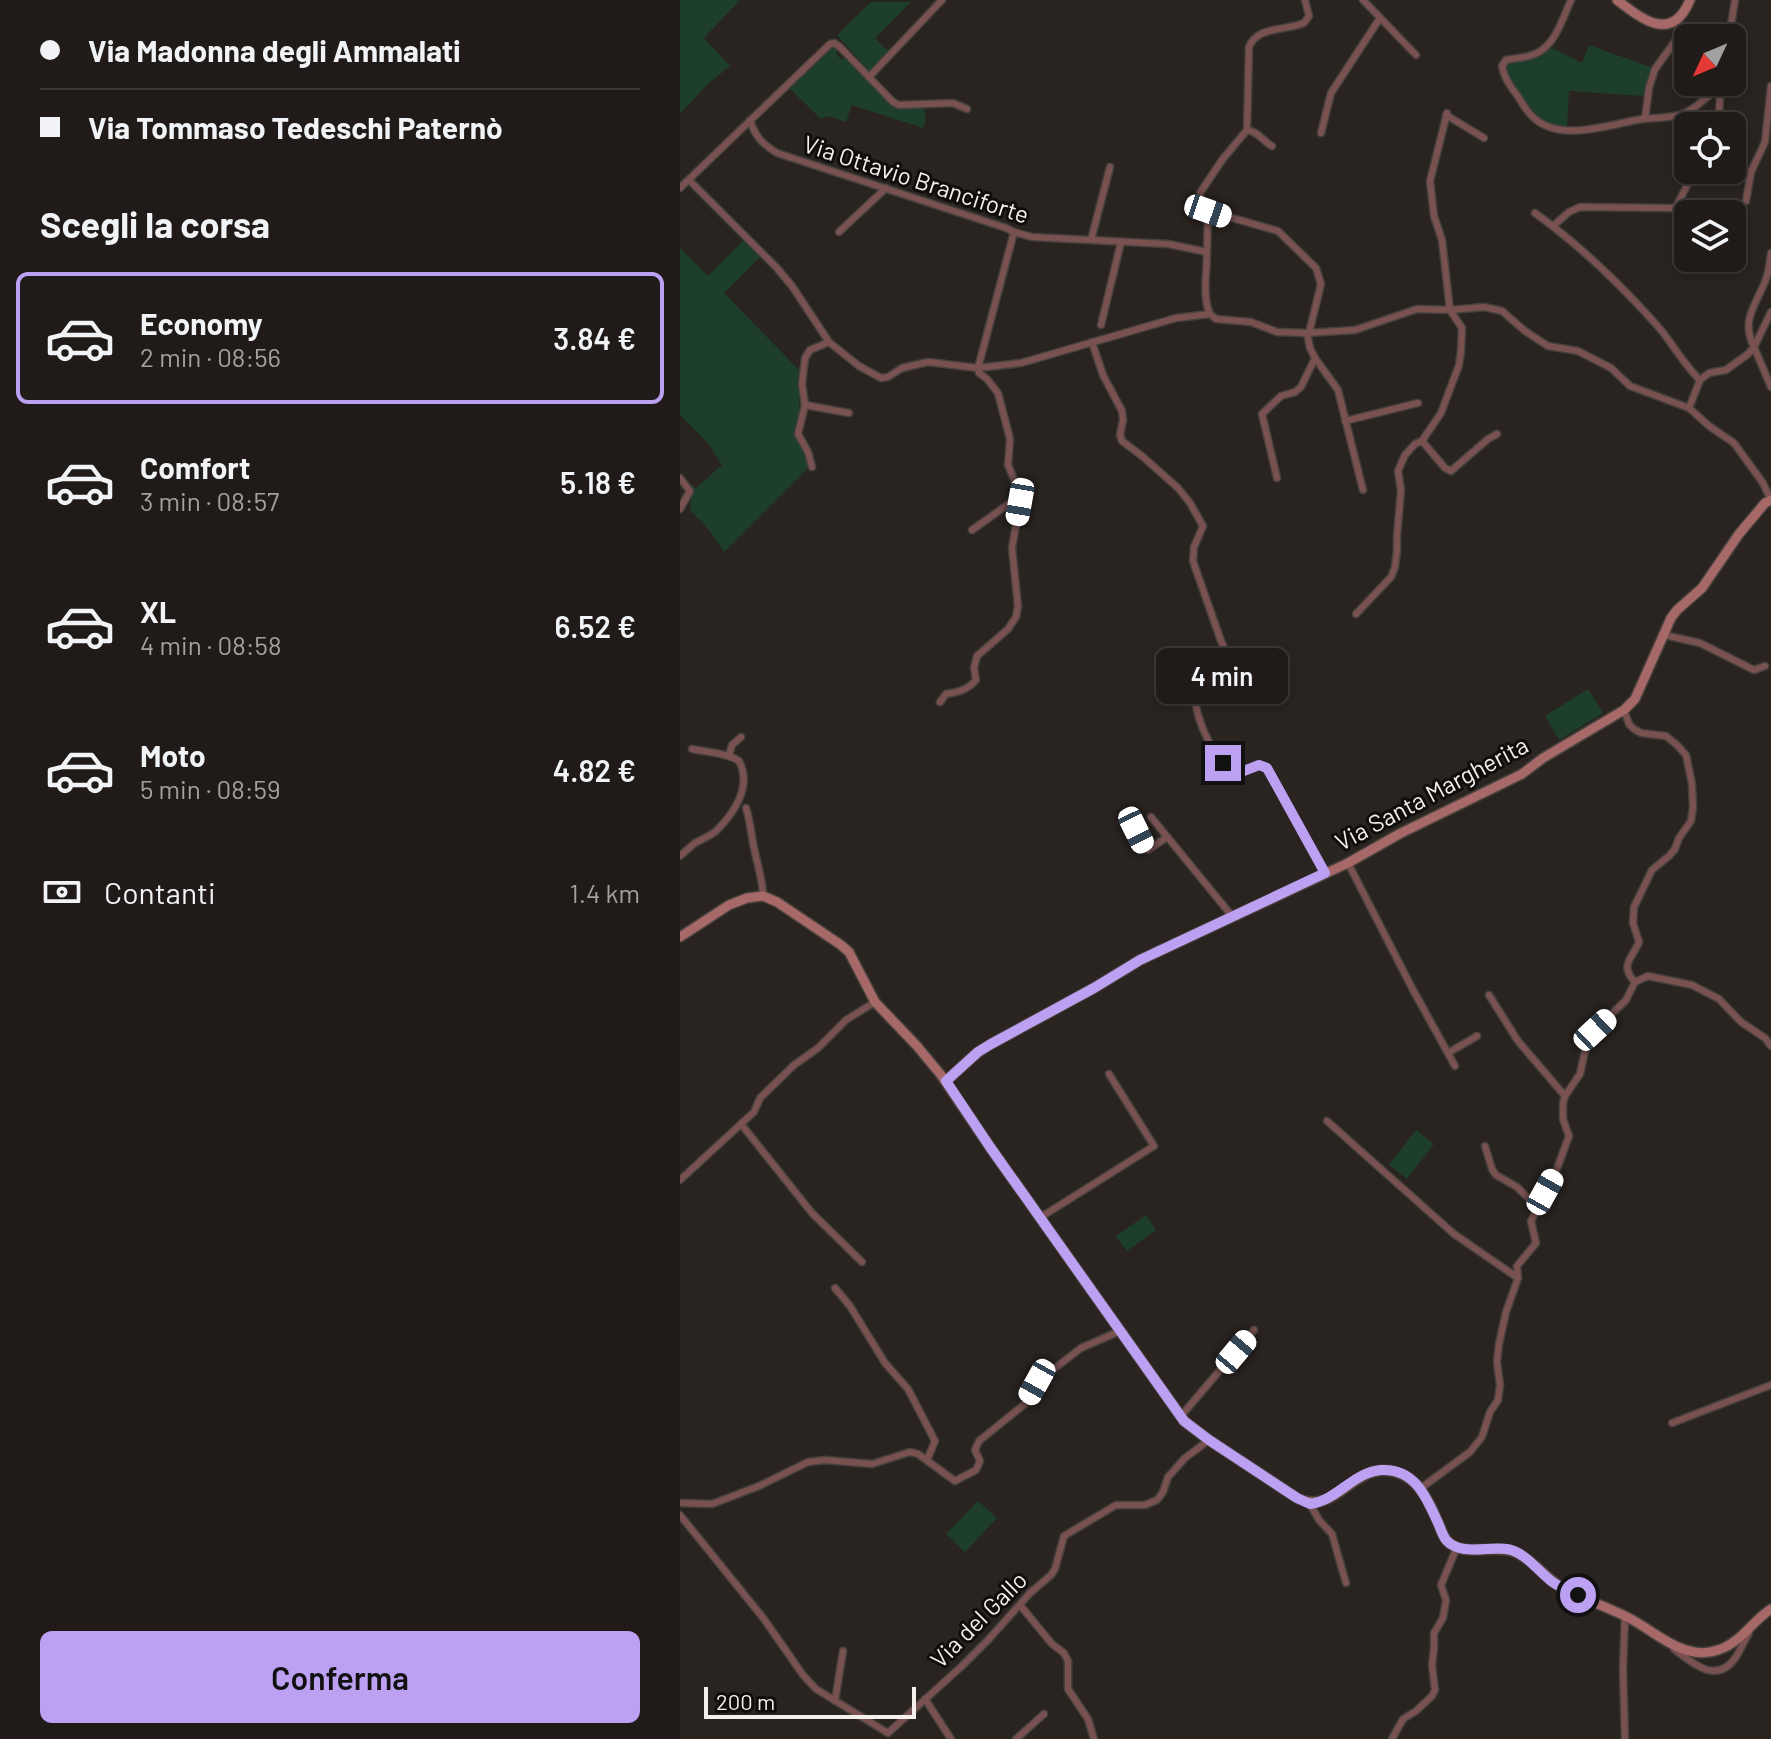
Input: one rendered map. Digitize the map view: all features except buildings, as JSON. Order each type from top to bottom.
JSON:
[{"type":"street","points":[[869,77],[942,0]]},
{"type":"street","points":[[1305,0],[1309,16],[1304,23],[1259,33],[1252,39],[1248,55],[1247,130],[1222,160],[1200,193],[1200,200],[1208,211],[1278,231],[1316,268],[1321,284],[1308,333],[1310,348],[1338,390],[1363,490]]},
{"type":"street","points":[[1363,0],[1416,55]]},
{"type":"street","points":[[1571,0],[1557,31],[1545,48],[1536,54],[1503,62],[1505,78],[1534,119],[1552,128],[1582,131],[1683,114],[1708,96]]},
{"type":"street","points":[[1617,0],[1639,17],[1657,25],[1679,18]]},
{"type":"street","points":[[1645,119],[1655,69],[1676,40],[1679,18],[1690,0]]},
{"type":"street","points":[[1731,24],[1735,0]]},
{"type":"street","points":[[1321,133],[1331,93],[1380,18]]},
{"type":"street","points":[[680,188],[830,44],[840,47],[899,105],[953,103],[967,109]]},
{"type":"street","points":[[1746,201],[1751,172],[1765,142],[1771,86]]},
{"type":"street","points":[[1356,614],[1391,577],[1397,550],[1401,490],[1398,471],[1409,449],[1422,441],[1441,413],[1459,365],[1462,328],[1450,310],[1442,240],[1434,216],[1430,181],[1446,114],[1484,138]]},
{"type":"street","name":"Via Ottavio Branciforte","points":[[750,120],[754,133],[765,146],[777,153],[1014,232],[1032,237],[1168,244],[1207,252]]},
{"type":"street","points":[[1247,130],[1254,131],[1262,141],[1272,146]]},
{"type":"street","points":[[1091,240],[1110,167]]},
{"type":"street","points":[[689,180],[776,267],[829,342],[859,366],[881,378],[902,368],[928,362],[978,368],[1021,363],[1176,318],[1210,314]]},
{"type":"street","points":[[1553,226],[1580,207],[1676,207],[1688,184]]},
{"type":"street","points":[[839,232],[886,188]]},
{"type":"street","points":[[1208,211],[1206,299],[1207,309],[1216,319],[1251,322],[1277,332],[1308,333],[1355,330],[1417,309],[1484,307],[1502,311],[1548,346],[1578,351],[1611,368],[1630,386],[1689,408],[1734,443],[1770,493]]},
{"type":"street","points":[[1535,213],[1584,252],[1656,324],[1700,380]]},
{"type":"street","points":[[940,702],[946,694],[970,687],[976,680],[974,668],[977,656],[1016,617],[1018,598],[1012,548],[1020,496],[1008,465],[1010,439],[998,393],[978,368],[1014,232]]},
{"type":"street","points":[[1101,325],[1121,242]]},
{"type":"street","points":[[1771,253],[1768,273],[1749,317],[1748,335],[1771,387]]},
{"type":"street","points":[[1689,408],[1700,380],[1709,373],[1726,370],[1748,354],[1771,312]]},
{"type":"street","points":[[812,467],[798,434],[805,405],[802,384],[805,358],[810,350],[829,342]]},
{"type":"street","points":[[1092,342],[1103,375],[1122,411],[1122,441],[1178,488],[1203,526],[1194,547],[1193,561],[1228,657],[1199,678],[1195,695],[1205,732],[1233,773],[1259,765],[1267,768],[1325,873]]},
{"type":"street","points":[[1277,478],[1262,414],[1281,396],[1301,387],[1315,358]]},
{"type":"street","points":[[1345,421],[1418,403]]},
{"type":"street","points":[[805,405],[849,413]]},
{"type":"street","points":[[1422,441],[1451,471],[1497,434]]},
{"type":"street","points":[[680,478],[690,491],[680,509]]},
{"type":"street","name":"Via Santa Margherita","points":[[946,1081],[978,1052],[1140,960],[1348,863],[1401,833],[1522,774],[1580,734],[1624,710],[1635,699],[1671,618],[1702,588],[1770,493]]},
{"type":"street","points":[[972,530],[1020,496]]},
{"type":"street","points":[[1664,635],[1700,643],[1754,670],[1765,666]]},
{"type":"street","points":[[1624,710],[1634,729],[1672,739],[1686,755],[1693,807],[1691,821],[1675,849],[1652,870],[1634,907],[1633,923],[1639,942],[1627,962],[1627,971],[1635,982]]},
{"type":"street","points":[[729,755],[732,745],[741,737]]},
{"type":"street","points":[[680,856],[717,830],[738,802],[743,781],[739,761],[729,755],[692,749]]},
{"type":"street","points":[[746,808],[763,896]]},
{"type":"street","points":[[1151,817],[1232,916]]},
{"type":"street","points":[[1136,830],[1148,850],[1167,837]]},
{"type":"street","points":[[1348,863],[1455,1066]]},
{"type":"street","points":[[680,937],[729,905],[763,896],[777,902],[849,952],[875,1002],[946,1081],[1181,1416],[1209,1440],[1310,1504],[1332,1534],[1346,1583]]},
{"type":"street","points":[[1421,1488],[1470,1452],[1482,1437],[1490,1412],[1498,1400],[1499,1344],[1518,1278],[1517,1266],[1536,1243],[1531,1221],[1554,1177],[1569,1136],[1563,1119],[1563,1103],[1580,1074],[1587,1042],[1595,1030],[1626,1000],[1635,982],[1648,976],[1692,985],[1719,999],[1771,1046]]},
{"type":"street","points":[[1489,995],[1518,1041],[1565,1096]]},
{"type":"street","points":[[680,1180],[754,1112],[760,1098],[784,1074],[818,1048],[846,1020],[875,1002]]},
{"type":"street","points":[[1448,1053],[1477,1036]]},
{"type":"street","points":[[1041,1217],[1154,1146],[1109,1074]]},
{"type":"street","points":[[1327,1121],[1454,1234],[1518,1278]]},
{"type":"street","points":[[741,1124],[812,1213],[862,1262]]},
{"type":"street","points":[[1485,1146],[1496,1175],[1517,1187],[1537,1207]]},
{"type":"street","points":[[835,1288],[850,1306],[885,1363],[908,1389],[935,1441],[927,1460]]},
{"type":"street","points":[[1181,1416],[1254,1330]]},
{"type":"street","points":[[680,1503],[712,1504],[808,1462],[825,1460],[872,1464],[910,1452],[918,1454],[955,1481],[976,1470],[980,1461],[975,1450],[979,1441],[1026,1403],[1037,1382],[1081,1348],[1120,1331]]},
{"type":"street","points":[[1672,1423],[1771,1385]]},
{"type":"street","name":"Via del Gallo","points":[[680,1515],[816,1689],[886,1736],[988,1640],[1055,1569],[1064,1536],[1116,1505],[1145,1505],[1157,1500],[1176,1467],[1209,1440]]},
{"type":"street","points":[[1310,1504],[1333,1497],[1372,1471],[1397,1472],[1421,1488],[1446,1540],[1457,1547],[1507,1549],[1516,1553],[1562,1587],[1695,1653],[1714,1651],[1732,1643],[1771,1609]]},
{"type":"street","points":[[1392,1739],[1403,1719],[1416,1711],[1435,1690],[1432,1665],[1434,1633],[1445,1611],[1446,1600],[1441,1585],[1457,1547]]},
{"type":"street","points":[[1020,1605],[1052,1644],[1064,1653],[1068,1661],[1068,1689],[1088,1719],[1094,1739]]},
{"type":"street","points":[[1625,1616],[1625,1739]]},
{"type":"street","points":[[1664,1640],[1700,1668],[1717,1671],[1724,1669],[1737,1656],[1755,1623]]},
{"type":"street","points":[[835,1701],[843,1651]]},
{"type":"street","points":[[925,1699],[951,1739]]},
{"type":"street","points":[[1016,1739],[1044,1714]]},
{"type":"green space","points":[[680,0],[740,0],[704,38],[730,66],[680,114]]},
{"type":"green space","points":[[871,2],[911,2],[875,38],[889,52],[870,72],[837,35]]},
{"type":"green space","points":[[1589,45],[1653,68],[1643,96],[1569,91],[1567,127],[1536,117],[1509,80],[1504,68],[1507,63],[1535,58],[1552,48],[1582,63]]},
{"type":"green space","points":[[832,48],[838,50],[836,54],[841,59],[846,58],[892,105],[898,108],[924,108],[926,120],[923,128],[852,105],[846,122],[829,116],[821,119],[789,88]]},
{"type":"green space","points":[[744,240],[760,257],[724,293],[799,370],[799,409],[793,432],[808,468],[724,552],[709,530],[690,511],[690,484],[696,488],[722,465],[708,443],[680,415],[680,248],[708,276]]},
{"type":"green space","points":[[1588,689],[1603,713],[1559,740],[1545,716]]},
{"type":"green space","points":[[1416,1130],[1434,1144],[1407,1179],[1389,1165]]},
{"type":"green space","points":[[1146,1215],[1156,1230],[1127,1251],[1116,1236]]},
{"type":"green space","points":[[978,1501],[997,1518],[965,1552],[946,1534]]},
{"type":"route","points":[[1223,763],[1236,774],[1259,765],[1267,768],[1325,873],[1140,960],[978,1052],[946,1081],[1189,1426],[1310,1504],[1333,1497],[1372,1471],[1397,1472],[1421,1488],[1450,1543],[1464,1549],[1507,1549],[1526,1558],[1551,1581],[1578,1595]]}]
